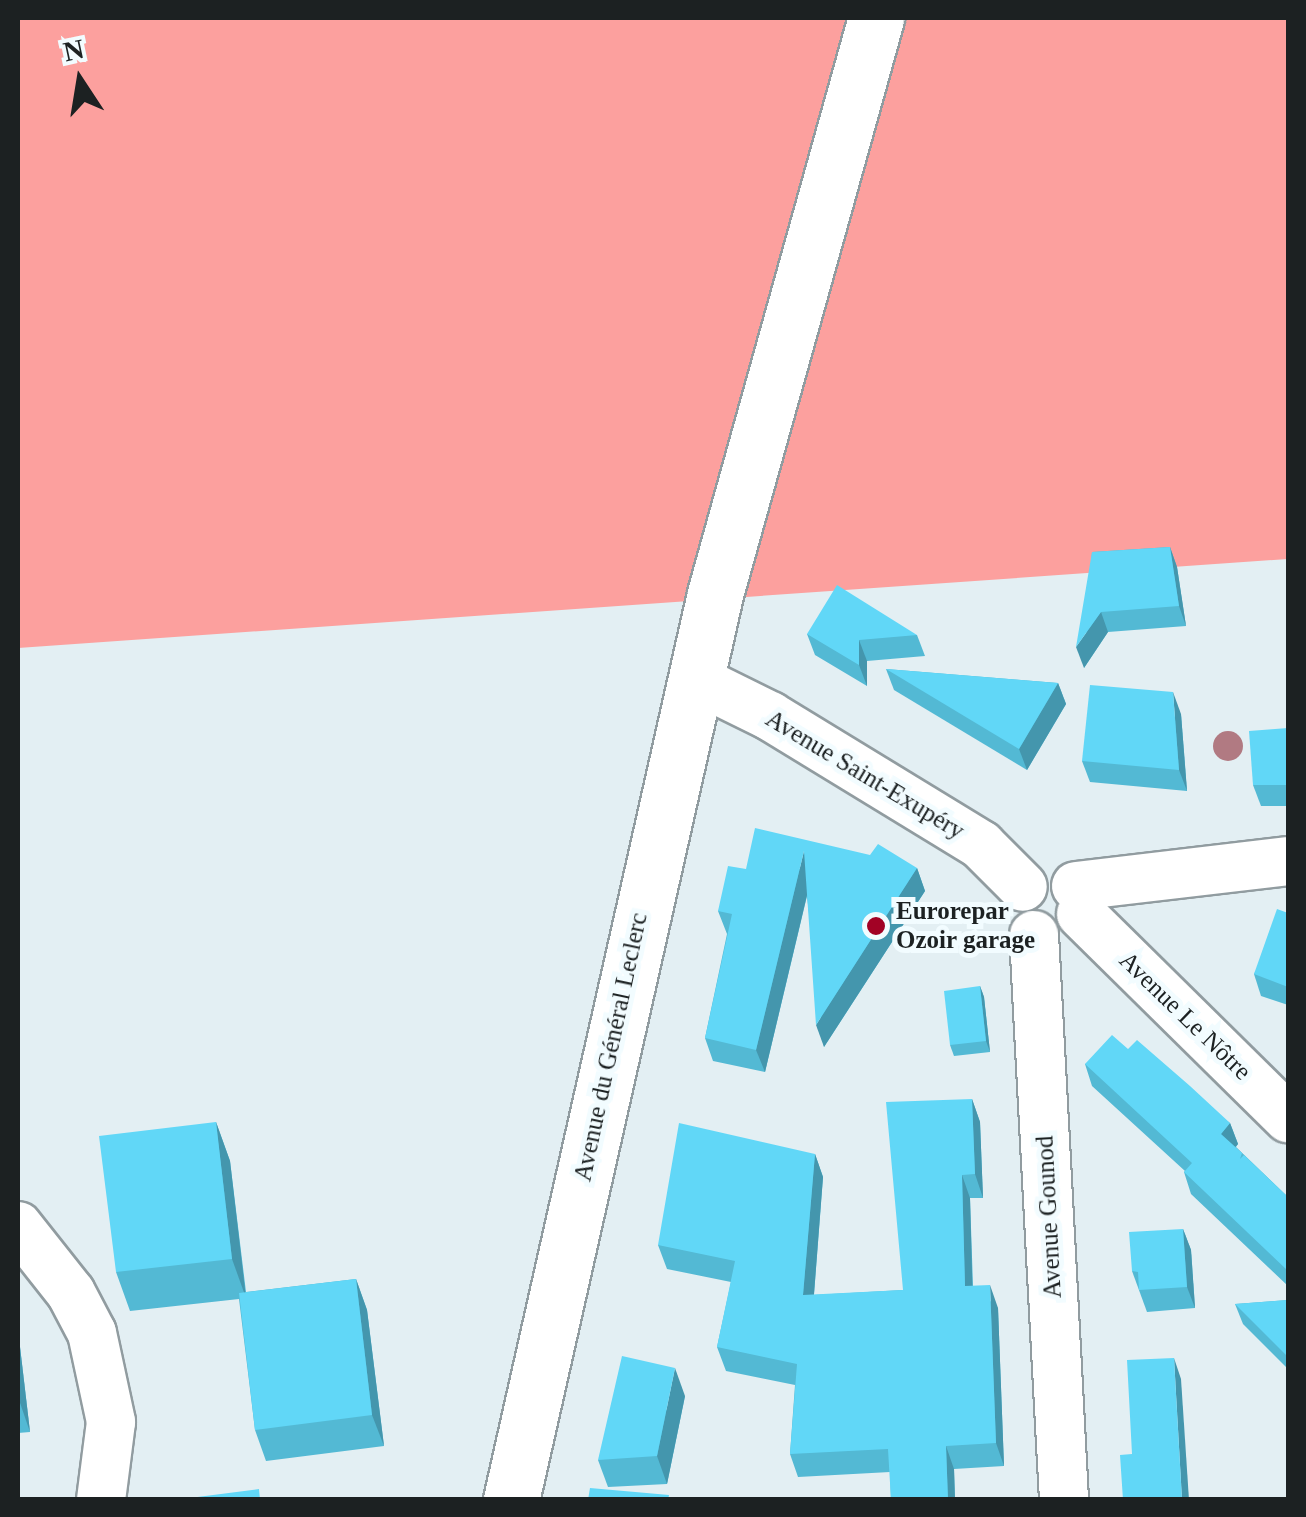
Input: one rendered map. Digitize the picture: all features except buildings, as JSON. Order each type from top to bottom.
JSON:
[{"type":"street","name":"Avenue du Général Leclerc","points":[[512,1500],[715,594],[876,18]]},
{"type":"street","name":"Avenue Saint-Exupéry","points":[[695,679],[770,716],[981,845],[1023,887]]},
{"type":"street","points":[[1078,900],[1288,861]]},
{"type":"street","points":[[1049,873],[1078,900],[1062,936],[1034,935],[1016,908],[1023,887],[1049,873]]},
{"type":"street","name":"Avenue Le Nôtre","points":[[1078,900],[1288,1118]]},
{"type":"street","name":"Avenue Gounod","points":[[1034,935],[1064,1500]]},
{"type":"street","points":[[18,1226],[71,1293],[92,1333],[111,1422],[100,1500]]},
{"type":"shaded area","points":[[18,18],[1288,18],[1288,559],[18,648]]},
{"type":"place","name":"Eurorepar Ozoir garage","points":[[876,926]]}]
